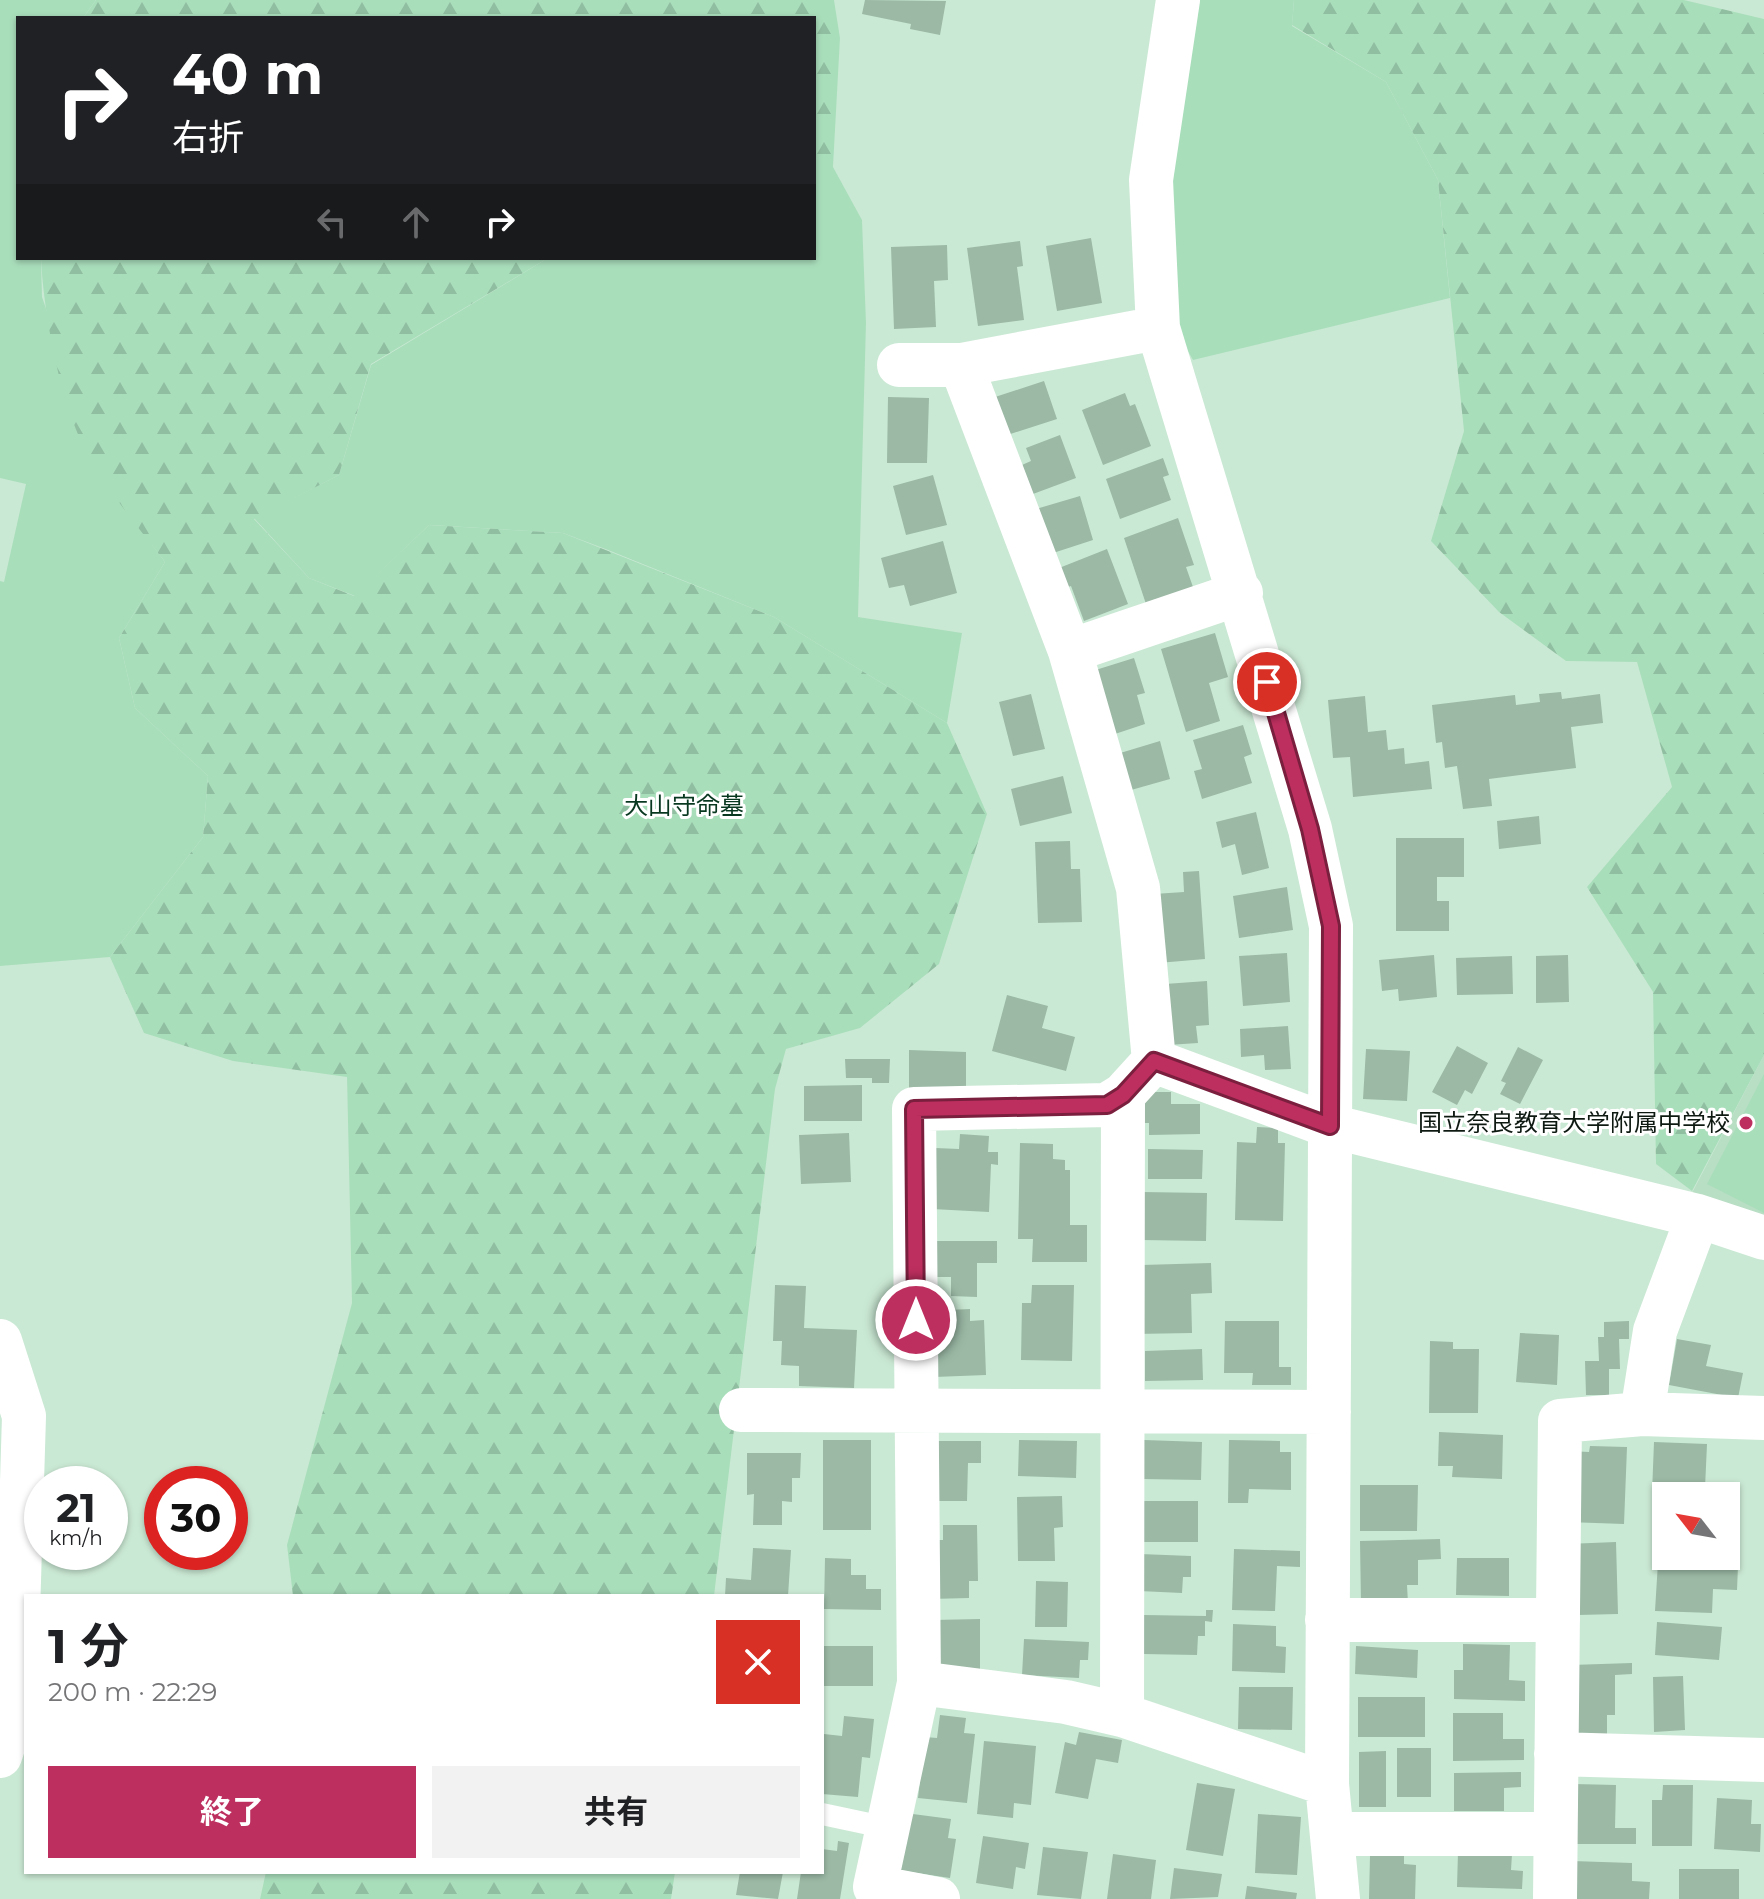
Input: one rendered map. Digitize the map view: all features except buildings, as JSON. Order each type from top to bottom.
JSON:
[{"type":"street","points":[[1178,0],[1151,180],[1158,328],[1241,593],[1310,829],[1331,926],[1327,1784],[1338,1899]]},
{"type":"street","points":[[899,365],[961,365],[1158,328]]},
{"type":"street","points":[[938,1899],[875,1887],[919,1683],[914,1109],[1107,1105],[1123,1095],[1154,1061],[1138,888],[1070,651],[961,365]]},
{"type":"street","points":[[1070,651],[1241,593]]},
{"type":"street","points":[[1154,1061],[1330,1126],[1698,1216],[1764,1238]]},
{"type":"street","points":[[1122,1715],[1123,1095]]},
{"type":"street","points":[[1642,1414],[1655,1331],[1698,1216]]},
{"type":"street","points":[[0,1341],[24,1416],[15,1712],[0,1756]]},
{"type":"street","points":[[741,1410],[1329,1412]]},
{"type":"street","points":[[1555,1899],[1560,1421],[1642,1414],[1764,1418]]},
{"type":"street","points":[[1327,1620],[1558,1620]]},
{"type":"street","points":[[919,1683],[1066,1702],[1122,1715],[1327,1784]]},
{"type":"street","points":[[1556,1754],[1764,1760]]},
{"type":"street","points":[[1334,1834],[1555,1834]]},
{"type":"lane","points":[[824,1814],[888,1828]]},
{"type":"shaded area","name":"国立奈良教育大学附属中学校","points":[[1764,1055],[1764,1230],[1690,1197]]},
{"type":"green space","points":[[0,0],[96,0],[84,16],[16,16],[16,260],[41,260],[42,297],[108,486],[165,562],[119,638],[135,708],[208,776],[203,837],[110,957],[0,966],[0,581],[4,582],[26,484],[0,478]]},
{"type":"green space","points":[[96,0],[834,0],[840,38],[833,167],[816,167],[816,16],[84,16]]},
{"type":"green space","points":[[1189,0],[1294,0],[1292,26],[1386,82],[1438,180],[1450,298],[1193,360],[1174,327],[1159,225]]},
{"type":"green space","points":[[1294,0],[1684,0],[1764,19],[1764,1055],[1692,1191],[1656,1164],[1653,992],[1587,887],[1672,787],[1637,662],[1566,661],[1499,612],[1431,541],[1464,431],[1438,180],[1386,82],[1292,25]]},
{"type":"green space","points":[[816,167],[833,167],[862,220],[866,323],[858,617],[962,633],[947,723],[774,617],[563,533],[429,525],[355,596],[309,578],[254,518],[339,475],[371,365],[545,260],[816,260]]},
{"type":"green space","name":"大山守命墓","points":[[41,260],[545,260],[371,364],[339,475],[254,519],[309,578],[354,596],[429,525],[563,533],[774,617],[947,723],[987,814],[939,964],[860,1028],[786,1049],[775,1089],[714,1594],[293,1594],[287,1545],[352,1303],[347,1077],[233,1061],[144,1033],[110,957],[203,837],[208,776],[135,708],[119,638],[165,562],[126,512],[81,441],[61,384],[44,297]]},
{"type":"green space","name":"国立奈良教育大学附属中学校","points":[[1764,1074],[1764,1213],[1707,1184]]},
{"type":"green space","points":[[266,1874],[675,1874],[671,1899],[260,1899]]},
{"type":"place","name":"国立奈良教育大学附属中学校","points":[[1746,1123]]},
{"type":"route","points":[[916,1320],[914,1109],[1107,1105],[1123,1095],[1154,1061],[1330,1126],[1331,926],[1310,829],[1267,682]]}]
